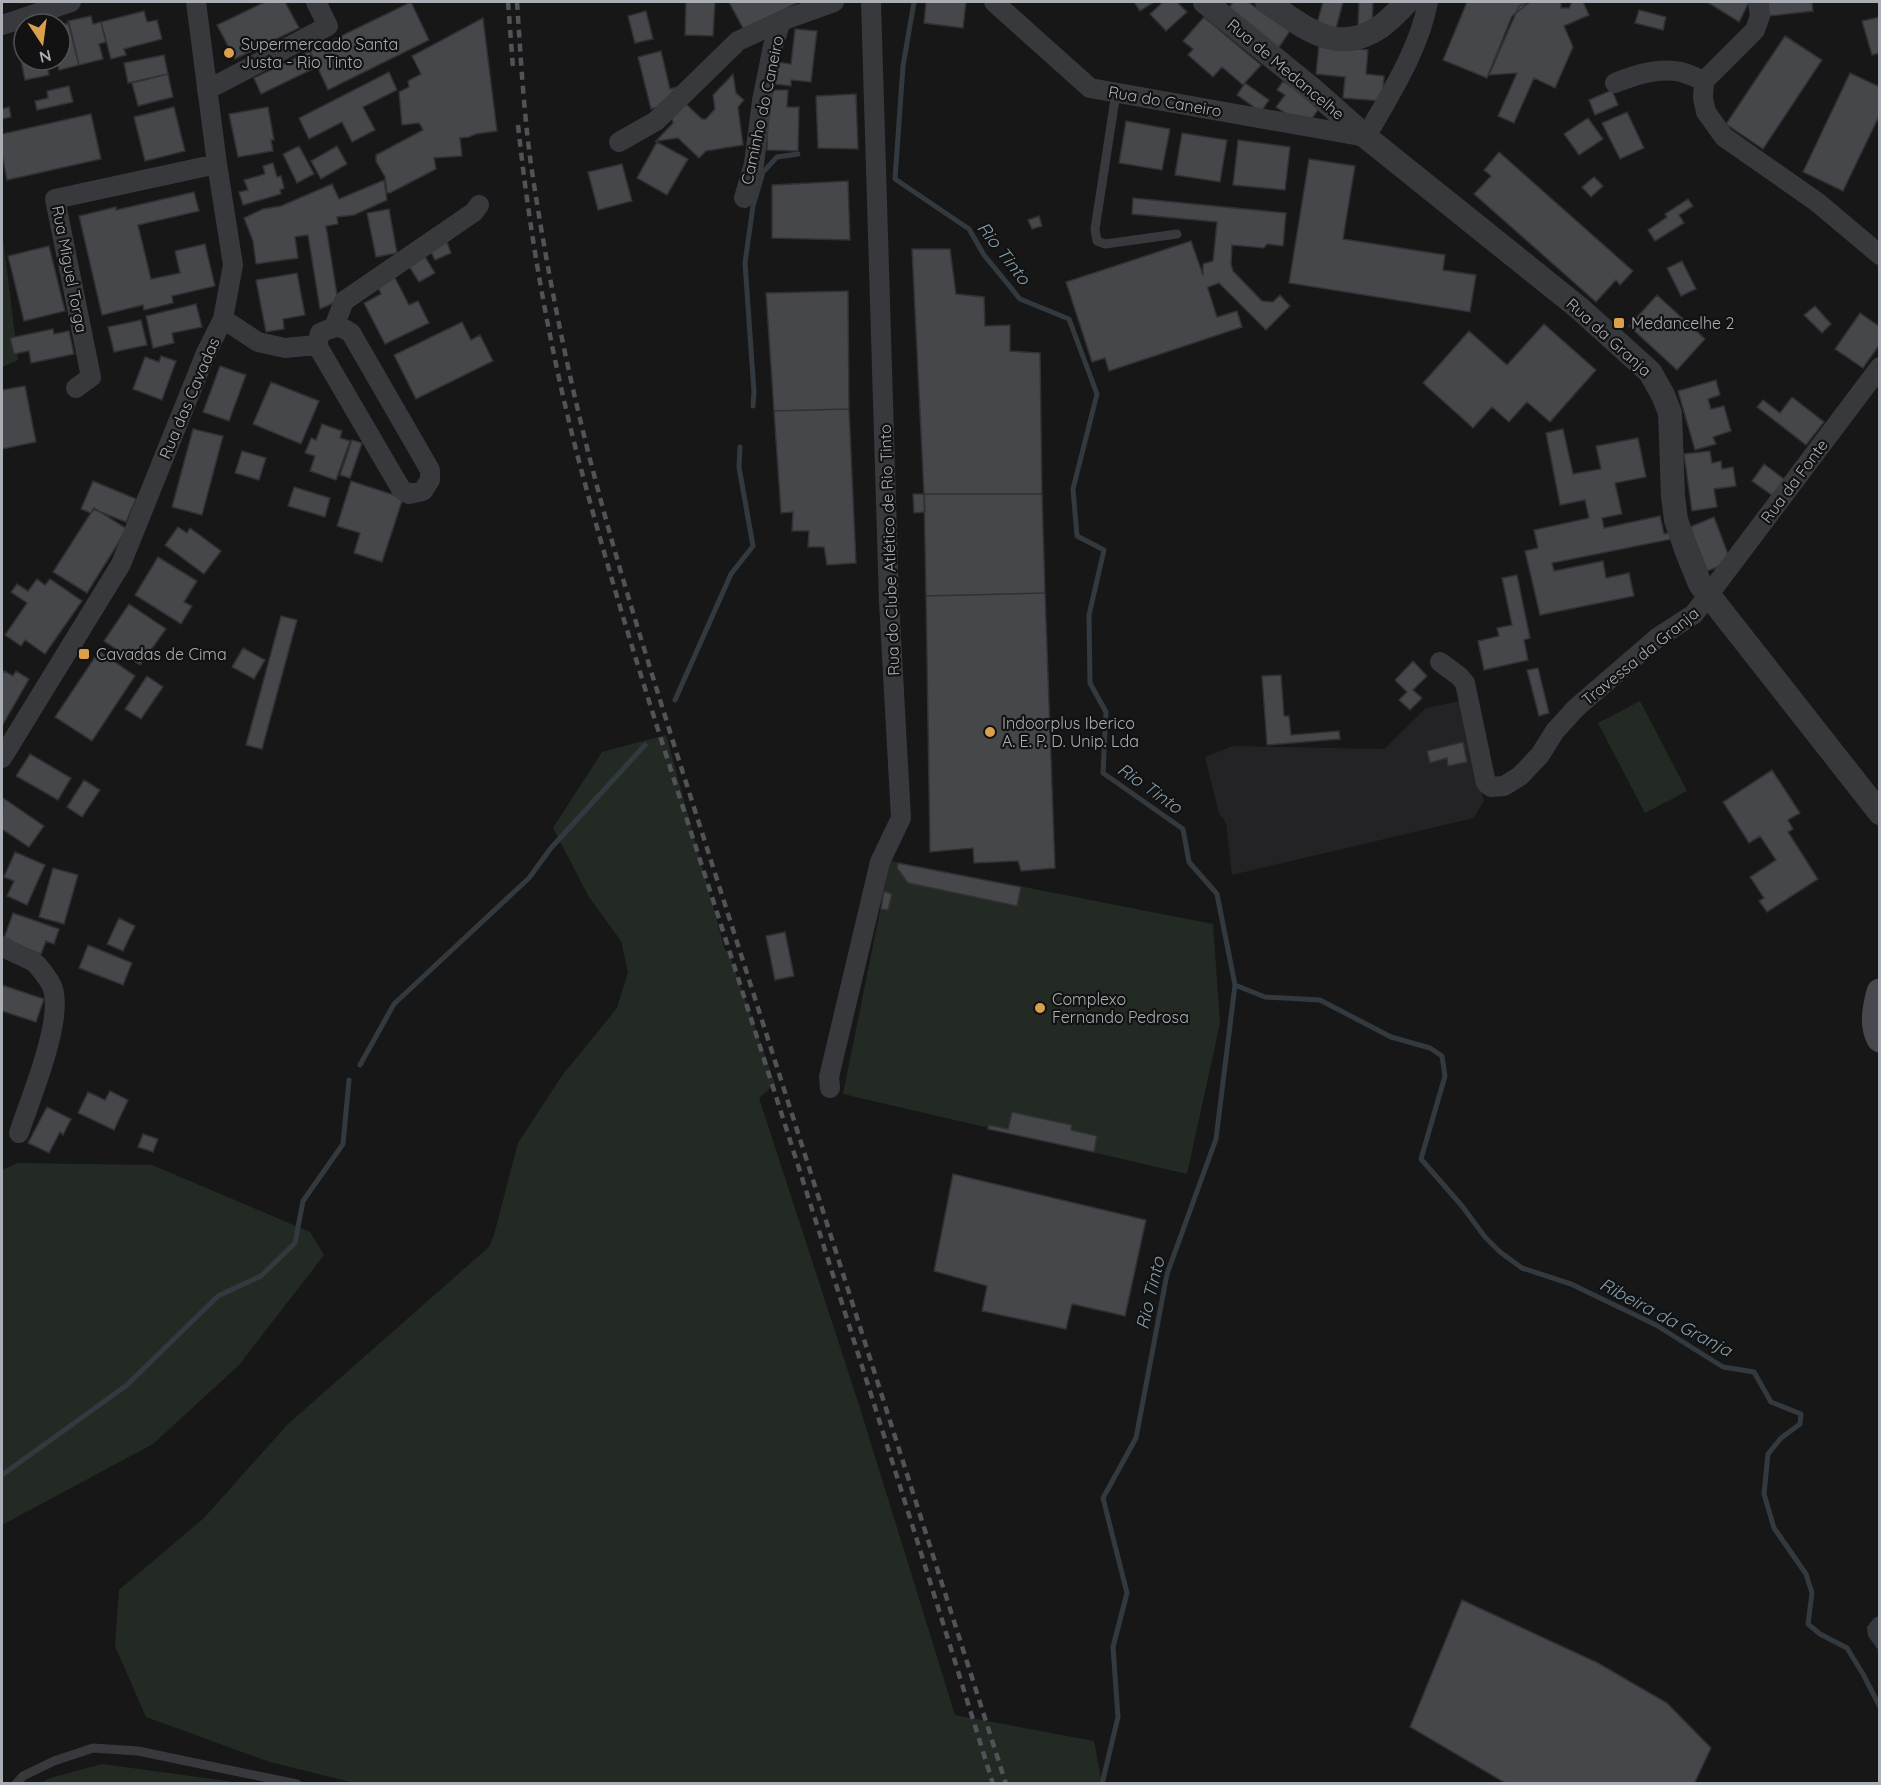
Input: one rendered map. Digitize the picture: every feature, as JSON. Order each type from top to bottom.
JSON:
[{"type":"main road","points":[[1880,992],[1875,1012],[1877,1034],[1880,1039]]},
{"type":"street","points":[[2,25],[71,2]]},
{"type":"street","name":"Rua das Cavadas","points":[[2,758],[121,564],[206,353],[223,319],[233,265],[196,2]]},
{"type":"street","points":[[207,90],[328,26],[316,2]]},
{"type":"street","points":[[619,142],[656,121],[738,41],[781,21],[834,2]]},
{"type":"street","name":"Rua do Clube Atlético de Rio Tinto","points":[[830,1088],[829,1077],[880,862],[901,818],[889,602],[872,2]]},
{"type":"street","name":"Rua do Caneiro","points":[[994,2],[1090,88],[1366,137]]},
{"type":"street","name":"Rua de Medancelhe","points":[[1205,2],[1312,89],[1366,137]]},
{"type":"street","points":[[1267,2],[1324,37],[1342,40],[1359,38],[1381,27],[1407,2]]},
{"type":"street","points":[[1366,137],[1415,44],[1425,22],[1428,2]]},
{"type":"street","points":[[1758,2],[1760,16],[1755,30],[1704,81],[1703,98],[1706,112],[1724,136],[1817,202],[1880,255]]},
{"type":"street","name":"Caminho do Caneiro","points":[[744,198],[754,164],[762,101],[773,46],[781,21]]},
{"type":"street","points":[[1614,83],[1656,71],[1681,72],[1704,81]]},
{"type":"street","name":"Rua da Granja","points":[[1366,137],[1579,308],[1650,372],[1670,413],[1676,520],[1700,584],[1880,813]]},
{"type":"street","name":"Rua Miguel Torga","points":[[76,388],[91,377],[55,200],[217,164]]},
{"type":"street","points":[[334,327],[344,301],[474,212],[479,205]]},
{"type":"street","points":[[223,319],[258,342],[285,348],[316,345]]},
{"type":"street","points":[[334,327],[343,327],[351,333],[430,470],[430,480],[423,491],[410,494],[401,489],[316,345],[320,333],[334,327]]},
{"type":"street","name":"Rua da Fonte","points":[[1709,595],[1880,367]]},
{"type":"street","name":"Travessa da Granja","points":[[1440,662],[1465,683],[1486,783],[1491,787],[1504,786],[1520,776],[1540,755],[1555,731],[1576,708],[1657,638],[1694,614],[1709,595]]},
{"type":"street","points":[[2,946],[10,952],[37,963],[53,988],[54,997],[55,1014],[49,1041],[19,1133]]},
{"type":"lane","points":[[1116,93],[1095,229],[1097,241],[1105,244],[1177,234]]},
{"type":"lane","points":[[16,1784],[23,1776],[54,1761],[93,1748],[138,1751],[297,1784]]},
{"type":"shaded area","points":[[2,230],[18,360],[2,367]]},
{"type":"shaded area","points":[[1460,701],[1484,801],[1474,818],[1232,875],[1226,823],[1219,813],[1205,757],[1233,746],[1384,749],[1426,708]]},
{"type":"shaded area","points":[[1640,701],[1687,791],[1645,813],[1598,723]]},
{"type":"shaded area","points":[[666,735],[725,950],[729,953],[775,1084],[759,1098],[859,1405],[955,1715],[1094,1741],[1102,1783],[354,1783],[270,1762],[146,1717],[115,1646],[119,1590],[204,1518],[288,1424],[489,1247],[518,1143],[561,1077],[617,1008],[628,972],[621,941],[589,897],[553,828],[602,752]]},
{"type":"shaded area","name":"Complexo Fernando Pedrosa","points":[[890,861],[1213,924],[1220,1023],[1187,1174],[843,1094]]},
{"type":"shaded area","points":[[18,1163],[152,1165],[310,1232],[324,1255],[239,1365],[153,1444],[2,1525],[2,1170]]},
{"type":"shaded area","points":[[1880,1616],[1879,1651],[1868,1636],[1867,1627],[1874,1618]]},
{"type":"shaded area","points":[[102,1764],[239,1783],[41,1783],[50,1778]]},
{"type":"building","points":[[265,2],[285,2],[299,28],[235,59],[217,25]]},
{"type":"building","points":[[411,2],[429,40],[328,90],[310,51]]},
{"type":"building","points":[[686,2],[715,2],[713,36],[685,35]]},
{"type":"building","points":[[729,2],[799,2],[744,30]]},
{"type":"building","points":[[926,2],[966,2],[963,28],[924,23]]},
{"type":"building","points":[[1134,2],[1154,2],[1140,11]]},
{"type":"building","points":[[1163,2],[1177,2],[1187,12],[1166,31],[1150,14]]},
{"type":"building","points":[[1233,2],[1248,2],[1290,31],[1277,50],[1224,14]]},
{"type":"building","points":[[1323,2],[1343,2],[1335,32],[1316,27]]},
{"type":"building","points":[[1359,2],[1373,2],[1372,26],[1358,25]]},
{"type":"building","points":[[1467,2],[1530,2],[1512,16],[1487,78],[1443,60]]},
{"type":"building","points":[[1530,2],[1561,2],[1561,8],[1569,8],[1572,2],[1583,2],[1589,15],[1564,26],[1573,47],[1555,88],[1534,78],[1514,123],[1498,116],[1517,73],[1489,75],[1519,6]]},
{"type":"building","points":[[1707,2],[1749,2],[1739,22]]},
{"type":"building","points":[[1768,2],[1812,2],[1813,11],[1769,16]]},
{"type":"building","points":[[1639,10],[1666,17],[1663,30],[1635,23]]},
{"type":"building","points":[[144,11],[147,22],[157,20],[162,39],[124,49],[126,55],[111,59],[101,22]]},
{"type":"building","points":[[646,11],[653,39],[635,43],[628,16]]},
{"type":"building","points":[[91,16],[93,24],[101,22],[106,42],[99,44],[103,59],[79,65],[72,37],[72,20]]},
{"type":"building","points":[[1204,17],[1261,65],[1243,85],[1222,67],[1213,77],[1188,55],[1193,49],[1183,41]]},
{"type":"building","points":[[1880,17],[1880,53],[1872,55],[1862,21]]},
{"type":"building","points":[[483,18],[497,131],[460,138],[462,156],[434,158],[436,169],[387,193],[385,177],[376,161],[376,155],[423,130],[419,123],[402,125],[399,92],[409,87],[408,81],[421,74],[412,56]]},
{"type":"building","points":[[795,29],[817,31],[811,82],[791,80],[791,86],[775,84],[777,62],[791,64]]},
{"type":"building","points":[[72,36],[79,65],[72,67]]},
{"type":"building","points":[[1785,36],[1822,60],[1763,149],[1726,124]]},
{"type":"building","points":[[1319,45],[1368,50],[1366,74],[1384,76],[1382,101],[1343,98],[1345,77],[1316,74]]},
{"type":"building","points":[[310,51],[317,67],[261,94],[254,78]]},
{"type":"building","points":[[661,51],[670,89],[681,86],[684,100],[651,109],[638,57]]},
{"type":"building","points":[[164,55],[168,74],[128,83],[124,63]]},
{"type":"building","points":[[23,72],[48,72],[49,75],[25,80]]},
{"type":"building","points":[[389,72],[397,90],[363,107],[375,130],[352,142],[342,122],[309,139],[299,118]]},
{"type":"building","points":[[1850,73],[1880,87],[1880,114],[1843,191],[1803,172]]},
{"type":"building","points":[[168,74],[173,97],[138,106],[132,83]]},
{"type":"building","points":[[733,74],[736,93],[744,100],[738,107],[743,145],[706,151],[699,158],[678,138],[656,141],[673,123],[672,118],[686,104],[702,119],[706,119],[715,109],[713,95]]},
{"type":"building","points":[[1283,81],[1320,107],[1306,127],[1276,107],[1285,95],[1277,90]]},
{"type":"building","points":[[1245,83],[1269,100],[1261,112],[1237,95]]},
{"type":"building","points":[[69,86],[73,102],[37,110],[35,101],[48,98],[47,91]]},
{"type":"building","points":[[768,90],[788,90],[787,107],[799,107],[798,151],[767,150]]},
{"type":"building","points":[[1612,90],[1618,105],[1595,115],[1589,100]]},
{"type":"building","points":[[856,94],[858,149],[818,148],[816,96]]},
{"type":"building","points":[[9,107],[11,117],[2,119],[2,109]]},
{"type":"building","points":[[174,107],[185,151],[145,161],[134,117]]},
{"type":"building","points":[[268,107],[274,140],[271,140],[273,151],[238,157],[229,114]]},
{"type":"building","points":[[1627,112],[1644,148],[1620,159],[1602,123]]},
{"type":"building","points":[[91,114],[101,159],[7,180],[2,154],[2,134]]},
{"type":"building","points":[[1588,118],[1603,139],[1579,155],[1564,134]]},
{"type":"building","points":[[1126,121],[1170,129],[1162,170],[1119,163]]},
{"type":"building","points":[[1182,133],[1227,140],[1220,182],[1175,175]]},
{"type":"building","points":[[1238,140],[1290,147],[1285,190],[1233,185]]},
{"type":"building","points":[[657,142],[688,159],[667,195],[637,178]]},
{"type":"building","points":[[299,146],[314,174],[297,183],[283,154]]},
{"type":"building","points":[[337,146],[347,164],[321,179],[311,161]]},
{"type":"building","points":[[1499,152],[1633,271],[1620,285],[1616,280],[1596,302],[1474,194],[1491,176],[1484,170]]},
{"type":"building","points":[[1309,159],[1355,166],[1343,239],[1445,255],[1443,270],[1476,275],[1470,312],[1289,283]]},
{"type":"building","points":[[273,163],[277,177],[281,176],[284,188],[280,190],[281,194],[243,205],[239,192],[248,190],[244,180],[265,174],[263,166]]},
{"type":"building","points":[[622,164],[632,201],[598,210],[588,172]]},
{"type":"building","points":[[1594,177],[1603,186],[1591,197],[1582,187]]},
{"type":"building","points":[[384,180],[387,200],[354,215],[337,217],[338,224],[326,226],[338,301],[320,309],[308,235],[295,237],[298,258],[256,264],[253,241],[244,218],[263,209],[281,206],[332,184],[339,199]]},
{"type":"building","points":[[848,181],[850,240],[772,238],[772,185]]},
{"type":"building","points":[[194,192],[199,211],[138,225],[151,279],[180,273],[175,251],[205,244],[215,286],[172,296],[173,303],[144,310],[143,305],[102,315],[79,216]]},
{"type":"building","points":[[1133,198],[1286,213],[1283,246],[1267,244],[1264,248],[1232,245],[1231,264],[1233,271],[1262,301],[1273,302],[1280,295],[1290,306],[1266,330],[1219,283],[1208,287],[1217,317],[1237,311],[1242,327],[1109,371],[1105,358],[1092,362],[1066,282],[1191,241],[1203,275],[1203,264],[1213,261],[1217,222],[1132,214]]},
{"type":"building","points":[[1688,199],[1693,206],[1679,215],[1684,223],[1655,241],[1648,230],[1667,217],[1665,214]]},
{"type":"building","points":[[389,209],[397,253],[376,257],[367,213]]},
{"type":"building","points":[[1039,216],[1042,226],[1032,229],[1028,220]]},
{"type":"building","points":[[447,242],[451,253],[435,260],[430,250]]},
{"type":"building","points":[[49,246],[65,311],[24,321],[8,256]]},
{"type":"building","points":[[912,249],[950,249],[956,294],[984,297],[985,326],[1010,325],[1010,351],[1040,353],[1042,494],[924,494]]},
{"type":"building","points":[[424,255],[435,273],[419,282],[408,265]]},
{"type":"building","points":[[1682,261],[1696,289],[1681,296],[1667,268]]},
{"type":"building","points":[[297,273],[305,315],[283,319],[284,329],[266,332],[256,280]]},
{"type":"building","points":[[394,276],[409,305],[418,301],[429,323],[385,344],[364,303],[381,294],[377,285]]},
{"type":"building","points":[[848,291],[849,409],[774,411],[766,293]]},
{"type":"building","points":[[1657,295],[1705,339],[1677,370],[1629,326]]},
{"type":"building","points":[[196,304],[202,327],[172,333],[174,343],[153,348],[146,316]]},
{"type":"building","points":[[1815,306],[1831,324],[1822,333],[1804,315]]},
{"type":"building","points":[[1860,313],[1880,327],[1880,344],[1863,368],[1835,349]]},
{"type":"building","points":[[141,320],[147,345],[114,352],[108,327]]},
{"type":"building","points":[[462,322],[471,340],[480,335],[493,361],[416,399],[394,355]]},
{"type":"building","points":[[1544,324],[1596,370],[1550,422],[1527,402],[1509,422],[1492,407],[1473,428],[1423,383],[1469,331],[1507,365]]},
{"type":"building","points":[[53,329],[54,334],[69,331],[74,354],[31,363],[29,351],[14,354],[10,338]]},
{"type":"building","points":[[161,356],[176,361],[162,400],[133,389],[145,357],[159,362]]},
{"type":"building","points":[[220,366],[246,375],[229,421],[203,412]]},
{"type":"building","points":[[1716,380],[1720,395],[1708,399],[1711,409],[1724,406],[1731,431],[1713,437],[1716,444],[1695,450],[1678,391]]},
{"type":"building","points":[[271,382],[319,401],[301,444],[253,424]]},
{"type":"building","points":[[25,386],[36,442],[2,449],[2,390]]},
{"type":"building","points":[[1792,397],[1824,422],[1806,445],[1757,407],[1763,400],[1780,413]]},
{"type":"building","points":[[849,409],[856,563],[827,565],[824,547],[808,547],[809,531],[792,531],[793,512],[781,513],[774,411]]},
{"type":"building","points":[[322,424],[342,431],[340,438],[350,441],[336,480],[310,471],[315,456],[305,453],[311,438],[316,440]]},
{"type":"building","points":[[193,429],[223,436],[202,515],[172,507]]},
{"type":"building","points":[[1563,429],[1573,474],[1601,469],[1596,446],[1638,438],[1646,477],[1615,483],[1622,514],[1602,518],[1604,528],[1660,516],[1664,534],[1671,532],[1672,539],[1552,563],[1554,571],[1603,561],[1606,578],[1629,573],[1634,596],[1540,615],[1525,551],[1538,548],[1534,530],[1589,518],[1585,500],[1560,505],[1546,433]]},
{"type":"building","points":[[352,440],[362,443],[350,478],[340,475]]},
{"type":"building","points":[[242,451],[266,458],[259,480],[235,473]]},
{"type":"building","points":[[1710,451],[1712,463],[1721,461],[1722,469],[1733,467],[1736,486],[1714,489],[1717,507],[1692,511],[1684,454]]},
{"type":"building","points":[[1764,464],[1788,482],[1776,498],[1752,481]]},
{"type":"building","points":[[93,481],[136,499],[126,522],[93,509],[91,513],[81,509]]},
{"type":"building","points":[[351,481],[403,498],[382,562],[354,553],[360,533],[337,526]]},
{"type":"building","points":[[294,487],[330,498],[325,517],[288,506]]},
{"type":"building","points":[[913,494],[924,494],[925,512],[914,513]]},
{"type":"building","points":[[924,494],[1042,494],[1045,593],[926,596]]},
{"type":"building","points":[[94,508],[127,529],[87,593],[53,572]]},
{"type":"building","points":[[1714,517],[1731,562],[1707,571],[1690,527]]},
{"type":"building","points":[[178,527],[187,533],[190,528],[221,551],[204,574],[165,545]]},
{"type":"building","points":[[158,557],[197,581],[184,602],[192,606],[181,624],[135,595]]},
{"type":"building","points":[[1517,575],[1530,638],[1524,640],[1528,660],[1484,670],[1478,641],[1499,636],[1497,628],[1512,625],[1502,578]]},
{"type":"building","points":[[37,579],[45,585],[50,579],[82,601],[45,654],[25,640],[21,646],[5,635],[27,603],[11,592],[17,584],[28,591]]},
{"type":"building","points":[[1045,593],[1055,868],[1021,871],[1018,861],[974,863],[973,848],[930,852],[926,596]]},
{"type":"building","points":[[129,604],[166,629],[140,665],[104,641]]},
{"type":"building","points":[[281,616],[297,620],[262,749],[246,745]]},
{"type":"building","points":[[243,648],[265,660],[254,679],[232,667]]},
{"type":"building","points":[[99,651],[135,676],[92,741],[55,717]]},
{"type":"building","points":[[1413,661],[1427,676],[1413,690],[1422,698],[1410,710],[1399,700],[1407,692],[1395,680]]},
{"type":"building","points":[[1538,668],[1549,713],[1539,716],[1527,670]]},
{"type":"building","points":[[4,671],[13,676],[16,671],[29,679],[2,726],[2,675]]},
{"type":"building","points":[[1281,675],[1284,716],[1289,716],[1291,735],[1339,731],[1340,739],[1267,745],[1262,676]]},
{"type":"building","points":[[147,676],[163,687],[141,719],[125,709]]},
{"type":"building","points":[[1463,742],[1467,762],[1448,766],[1447,758],[1430,763],[1427,751]]},
{"type":"building","points":[[30,754],[71,778],[58,800],[16,776]]},
{"type":"building","points":[[1772,770],[1800,813],[1788,820],[1793,829],[1788,832],[1818,879],[1767,912],[1759,901],[1764,898],[1750,877],[1776,860],[1760,836],[1749,843],[1723,802]]},
{"type":"building","points":[[84,780],[100,790],[82,817],[67,807]]},
{"type":"building","points":[[3,798],[44,826],[29,847],[2,829]]},
{"type":"building","points":[[15,852],[45,865],[27,905],[7,896],[14,881],[4,877]]},
{"type":"building","points":[[898,863],[1021,887],[1017,906],[908,883],[897,868]]},
{"type":"building","points":[[53,868],[78,875],[64,924],[39,917]]},
{"type":"building","points":[[884,891],[892,894],[888,910],[881,909]]},
{"type":"building","points":[[13,913],[59,929],[54,944],[46,941],[41,954],[3,941]]},
{"type":"building","points":[[119,918],[135,926],[123,951],[107,944]]},
{"type":"building","points":[[785,932],[794,976],[775,980],[766,936]]},
{"type":"building","points":[[88,945],[132,963],[123,985],[79,968]]},
{"type":"building","points":[[2,985],[44,999],[36,1022],[2,1011]]},
{"type":"building","points":[[110,1091],[128,1100],[114,1130],[78,1113],[88,1092],[105,1100]]},
{"type":"building","points":[[47,1107],[71,1119],[63,1135],[60,1132],[49,1153],[28,1143]]},
{"type":"building","points":[[1012,1112],[1072,1125],[1071,1130],[1097,1136],[1094,1152],[988,1129],[989,1125],[1008,1129]]},
{"type":"building","points":[[143,1134],[158,1139],[153,1152],[138,1147]]},
{"type":"building","points":[[953,1174],[1146,1220],[1125,1316],[1072,1304],[1066,1329],[982,1311],[987,1286],[934,1271]]},
{"type":"building","points":[[1462,1600],[1598,1663],[1667,1703],[1711,1748],[1694,1784],[1507,1784],[1410,1727]]},
{"type":"waterway","name":"Rio Tinto","points":[[914,2],[903,66],[895,179],[969,229],[984,255],[1020,299],[1069,319],[1097,394],[1073,489],[1077,536],[1104,550],[1089,615],[1090,683],[1106,712],[1103,773],[1183,829],[1189,862],[1217,894],[1235,985],[1216,1139],[1167,1274],[1136,1438],[1103,1498],[1127,1593],[1113,1647],[1118,1717],[1102,1784]]},
{"type":"waterway","points":[[753,406],[745,263],[753,206],[763,172],[777,157],[798,154]]},
{"type":"waterway","points":[[675,700],[731,574],[753,546],[739,467],[740,447]]},
{"type":"waterway","points":[[360,1065],[394,1004],[529,878],[551,848],[645,745]]},
{"type":"waterway","name":"Ribeira da Granja","points":[[1235,985],[1265,997],[1320,1000],[1391,1037],[1430,1048],[1442,1056],[1445,1076],[1421,1159],[1500,1252],[1522,1268],[1571,1284],[1656,1325],[1723,1367],[1754,1372],[1771,1402],[1801,1414],[1800,1424],[1781,1438],[1768,1454],[1764,1494],[1774,1528],[1806,1574],[1812,1593],[1808,1624],[1820,1634],[1847,1648],[1880,1707]]},
{"type":"waterway","points":[[2,1475],[127,1385],[218,1296],[261,1276],[295,1243],[303,1201],[343,1144],[349,1080]]},
{"type":"railway","points":[[508,2],[513,68]]},
{"type":"railway","points":[[517,2],[527,134],[539,217],[569,372],[606,519],[675,748],[1006,1784]]},
{"type":"railway","points":[[518,125],[545,310],[564,401],[602,546],[652,712],[993,1784]]},
{"type":"place","name":"Supermercado Santa Justa - Rio Tinto","points":[[229,53]]},
{"type":"place","name":"Medancelhe 2","points":[[1619,323]]},
{"type":"place","name":"Cavadas de Cima","points":[[84,654]]},
{"type":"place","name":"Indoorplus Iberico A. E. P. D. Unip. Lda","points":[[990,732]]},
{"type":"place","name":"Complexo Fernando Pedrosa","points":[[1040,1008]]}]
